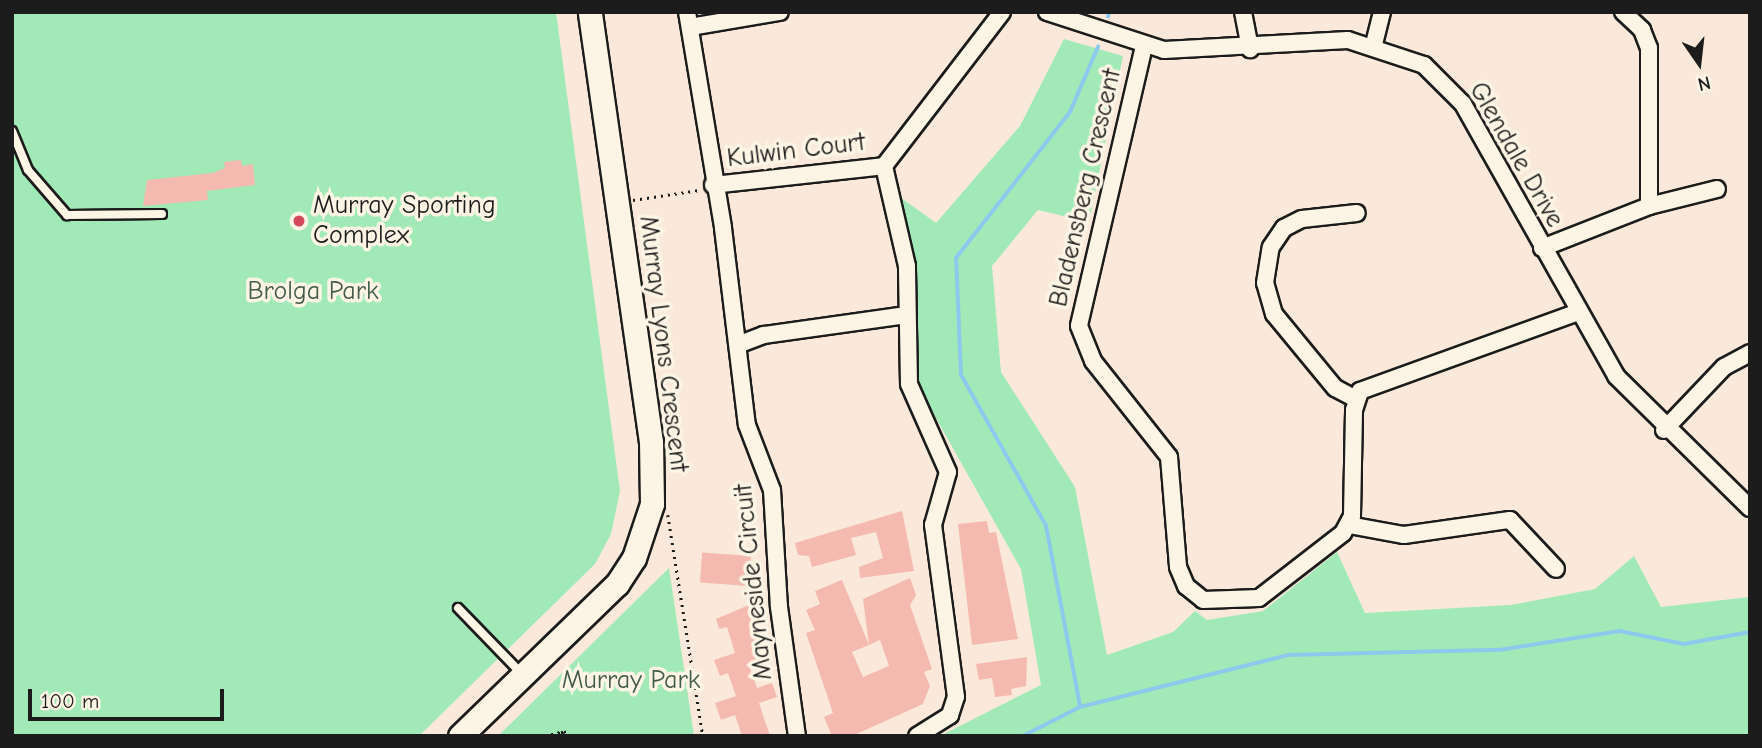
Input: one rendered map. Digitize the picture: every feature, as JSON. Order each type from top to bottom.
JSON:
[{"type":"street","name":"Murray Lyons Crescent","points":[[460,736],[617,584],[634,558],[652,504],[651,442],[590,12]]},
{"type":"street","points":[[688,20],[780,12]]},
{"type":"street","points":[[917,736],[950,715],[956,697],[933,525],[948,472],[909,384],[907,266],[884,166],[1002,12]]},
{"type":"street","points":[[1243,12],[1250,49]]},
{"type":"street","points":[[1374,44],[1382,12]]},
{"type":"street","points":[[1623,12],[1642,30],[1649,48],[1649,206]]},
{"type":"street","name":"Glendale Drive","points":[[1054,14],[1144,46],[1250,49],[1325,39],[1374,44],[1424,65],[1463,104],[1576,313],[1616,376],[1664,430],[1750,509]]},
{"type":"street","name":"Mayneside Circuit","points":[[688,20],[740,344],[747,425],[772,490],[779,607],[797,736]]},
{"type":"street","name":"Bladensberg Crescent","points":[[1144,46],[1079,326],[1093,361],[1169,457],[1181,577],[1212,604],[1259,598],[1349,525]]},
{"type":"street","name":"Kulwin Court","points":[[713,186],[884,166]]},
{"type":"street","points":[[1542,248],[1649,206],[1717,190]]},
{"type":"street","points":[[1354,398],[1335,388],[1274,314],[1265,283],[1271,247],[1284,228],[1302,219],[1357,213]]},
{"type":"street","points":[[1354,398],[1375,383],[1576,313]]},
{"type":"street","points":[[740,344],[764,335],[906,315]]},
{"type":"street","points":[[1664,430],[1724,366],[1750,352]]},
{"type":"street","points":[[1354,398],[1349,525],[1405,535],[1510,520],[1556,569]]},
{"type":"lane","points":[[12,131],[28,170],[67,215],[162,214]]},
{"type":"lane","points":[[458,608],[523,675]]},
{"type":"path","points":[[630,200],[713,186]]},
{"type":"path","points":[[544,736],[564,730]]},
{"type":"path","points":[[555,736],[564,730]]},
{"type":"path","points":[[564,730],[571,736]]},
{"type":"green space","name":"Murray Sporting Complex","points":[[12,12],[556,12],[620,491],[611,534],[595,564],[419,736],[12,736]]},
{"type":"green space","points":[[1064,39],[1123,56],[1089,222],[1038,210],[992,266],[1001,372],[1075,487],[1107,655],[1173,632],[1195,611],[1207,620],[1263,611],[1337,552],[1365,613],[1511,605],[1595,589],[1634,556],[1661,607],[1750,597],[1750,736],[940,736],[1041,685],[1021,569],[919,388],[912,346],[914,259],[900,197],[936,223],[1020,126]]},
{"type":"green space","name":"Murray Park","points":[[669,568],[694,736],[498,736]]},
{"type":"building","points":[[241,160],[242,166],[253,164],[255,185],[207,191],[208,200],[143,206],[147,180],[213,173],[225,168],[224,162]]},
{"type":"building","points":[[902,511],[914,571],[860,578],[859,567],[883,558],[876,532],[851,538],[856,555],[812,567],[809,556],[798,555],[795,543]]},
{"type":"building","points":[[987,521],[989,533],[996,532],[1018,639],[972,645],[958,524]]},
{"type":"building","points":[[702,553],[751,556],[749,586],[700,583]]},
{"type":"building","points":[[910,578],[916,595],[910,605],[932,669],[924,672],[930,686],[923,704],[852,736],[832,736],[824,717],[833,713],[806,633],[815,630],[806,610],[820,604],[815,591],[842,580],[869,645],[863,599]],"holes":[[[880,640],[889,666],[863,677],[852,652]]]},
{"type":"building","points":[[749,605],[761,661],[749,665],[757,688],[772,683],[777,697],[759,703],[770,736],[742,736],[735,715],[721,720],[715,703],[736,696],[728,673],[720,676],[714,660],[735,653],[727,627],[719,629],[716,619]]},
{"type":"building","points":[[1027,657],[1026,686],[1011,689],[1012,695],[995,697],[992,678],[979,680],[976,664]]},
{"type":"waterway","points":[[1108,17],[1109,12]]},
{"type":"waterway","points":[[1080,706],[1046,526],[961,375],[956,258],[1070,112],[1098,47]]},
{"type":"waterway","points":[[1023,736],[1080,707],[1288,655],[1499,650],[1620,631],[1684,644],[1750,632]]},
{"type":"place","name":"Murray Sporting Complex","points":[[299,221]]},
{"type":"park label","name":"Brolga Park","points":[[313,292]]}]
